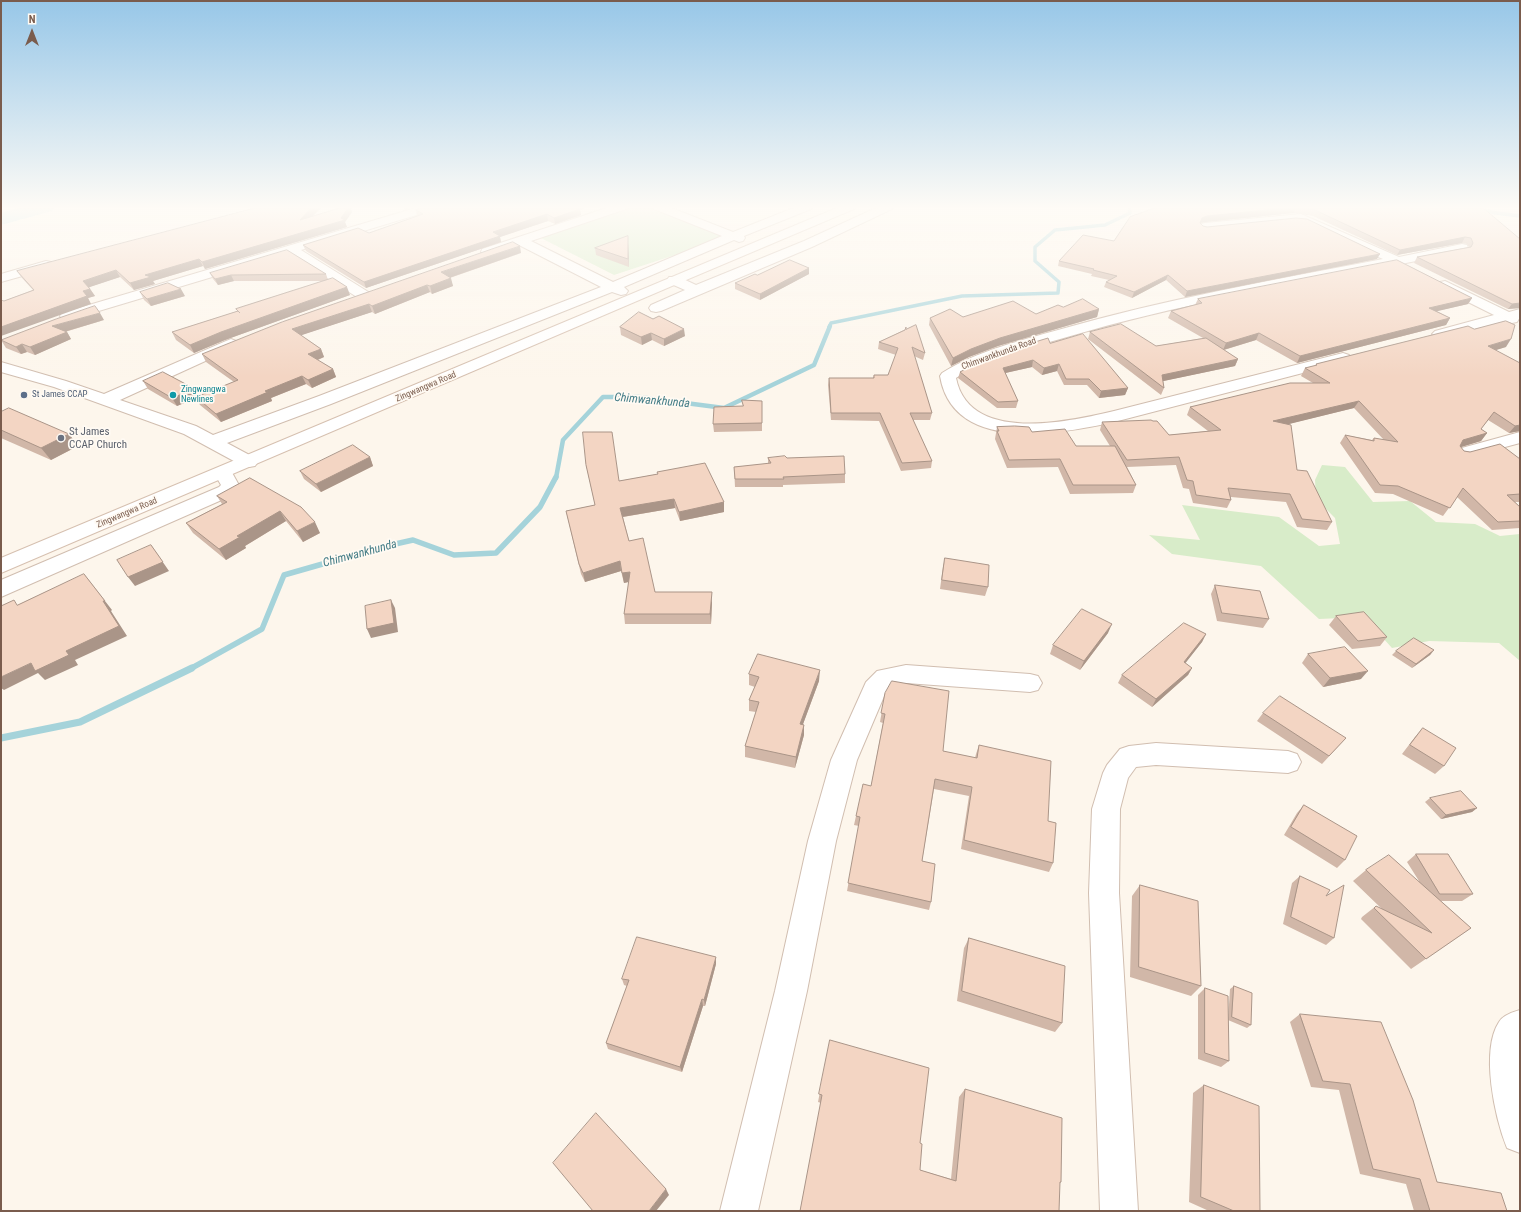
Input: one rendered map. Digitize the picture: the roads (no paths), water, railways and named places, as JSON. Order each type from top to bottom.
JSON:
[{"type":"street","points":[[1,278],[53,264]]},
{"type":"street","points":[[54,321],[98,306],[245,264]]},
{"type":"street","points":[[314,264],[365,296]]},
{"type":"street","points":[[566,264],[635,297]]},
{"type":"street","points":[[212,442],[325,400],[613,287],[668,264]]},
{"type":"street","name":"Zingwangwa Road","points":[[1,566],[714,264]]},
{"type":"street","points":[[656,308],[760,264]]},
{"type":"street","name":"Chimwankhunda Road","points":[[1354,355],[1148,408],[1055,428],[1028,429],[1001,427],[976,418],[955,398],[949,386],[948,376],[959,368],[1008,350],[1092,324],[1234,290],[1389,264]]},
{"type":"street","points":[[1401,264],[1419,272]]},
{"type":"street","points":[[1432,279],[1516,318]]},
{"type":"street","points":[[674,280],[696,290]]},
{"type":"street","points":[[351,300],[380,290]]},
{"type":"street","points":[[1423,338],[1516,318]]},
{"type":"street","points":[[105,400],[245,339]]},
{"type":"street","points":[[1,367],[60,384],[190,430],[249,462]]},
{"type":"street","points":[[1464,453],[1520,437]]},
{"type":"street","points":[[1,589],[226,491],[231,487],[223,473]]},
{"type":"street","points":[[739,1211],[791,991],[822,841],[844,760],[875,689],[885,678],[906,674],[1030,683]]},
{"type":"street","points":[[1119,1211],[1104,893],[1106,809],[1116,773],[1129,757],[1156,754],[1288,762]]},
{"type":"street","points":[[1520,1026],[1511,1033],[1506,1056],[1513,1114],[1520,1135]]},
{"type":"waterway","name":"Chimwankhunda","points":[[829,327],[831,323],[962,296],[1058,293],[1059,282],[1038,264]]},
{"type":"waterway","name":"Chimwankhunda","points":[[556,478],[563,440],[603,397],[639,397],[724,408],[814,365],[830,326]]},
{"type":"waterway","name":"Chimwankhunda","points":[[190,669],[262,629],[284,575],[382,547],[413,540],[454,555],[496,553],[540,507],[556,477]]},
{"type":"waterway","name":"Chimwankhunda","points":[[1,738],[80,722],[190,669]]},
{"type":"place","name":"St James CCAP","points":[[24,395]]},
{"type":"place","name":"Zingwangwa Newlines","points":[[173,395]]},
{"type":"place","name":"St James CCAP Church","points":[[61,438]]}]
